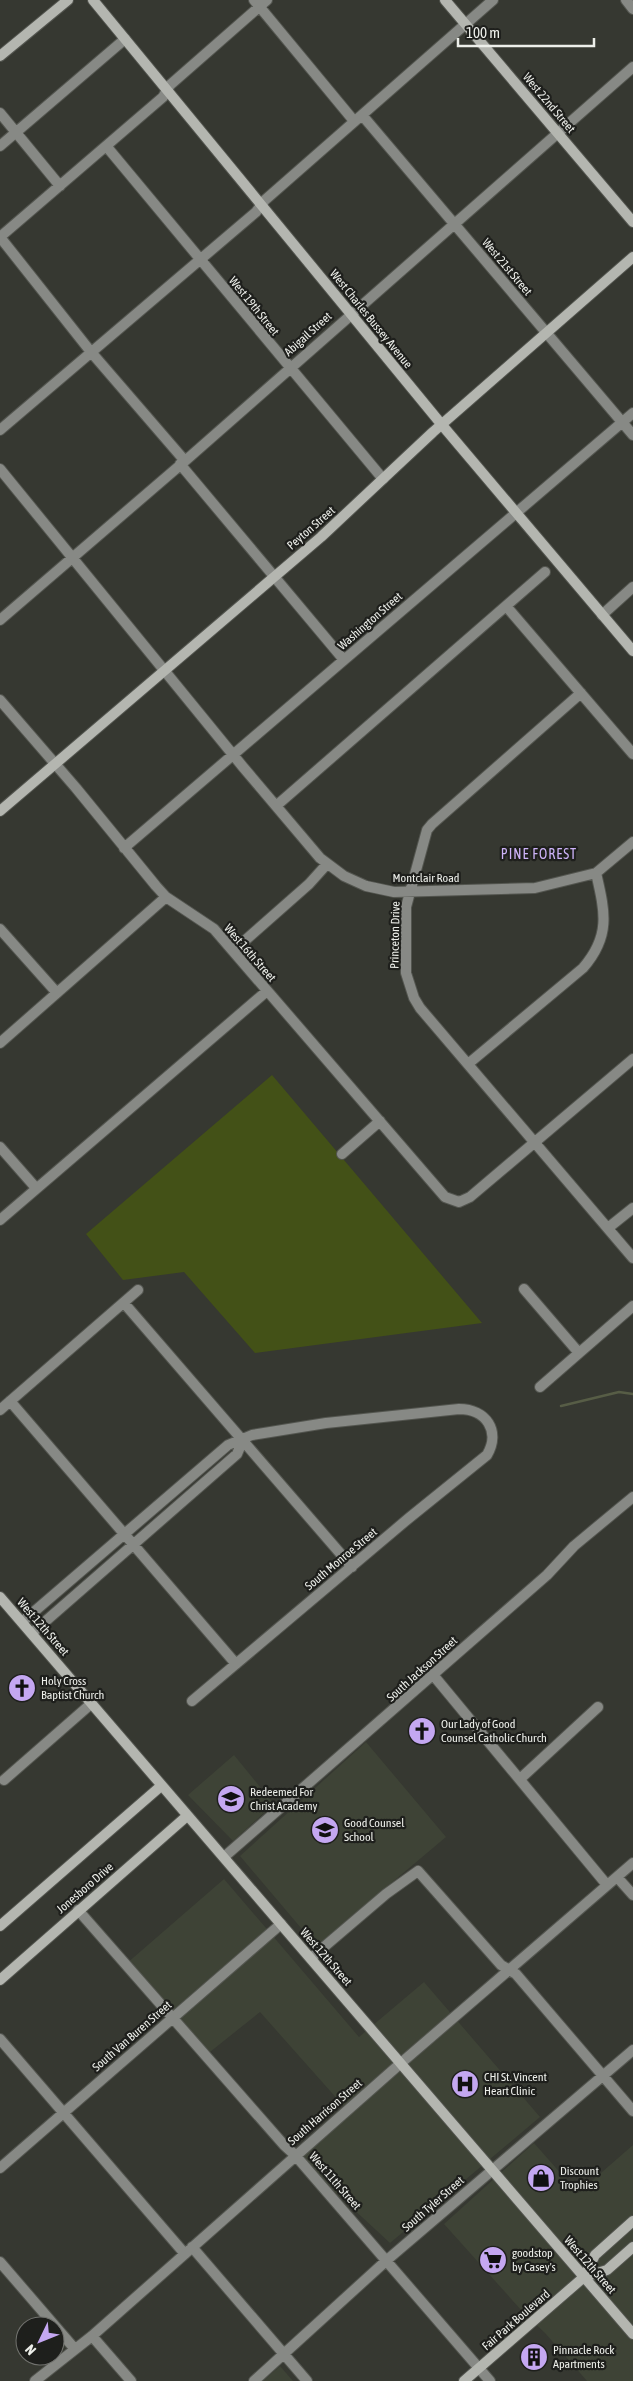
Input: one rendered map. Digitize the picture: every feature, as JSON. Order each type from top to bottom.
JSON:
[{"type":"street","points":[[0,56],[68,0]]},
{"type":"street","name":"West Charles Bussey Avenue","points":[[93,0],[442,425],[633,651]]},
{"type":"street","name":"West 22nd Street","points":[[445,0],[633,222]]},
{"type":"street","points":[[0,430],[262,206],[265,200],[493,0]]},
{"type":"street","points":[[626,0],[633,9]]},
{"type":"street","points":[[260,2],[170,85],[163,97],[0,237],[91,352],[344,660]]},
{"type":"street","name":"West 21st Street","points":[[260,2],[358,118],[455,223],[633,435]]},
{"type":"street","points":[[0,146],[125,39]]},
{"type":"street","name":"Abigail Street","points":[[0,620],[183,463],[351,313],[633,67]]},
{"type":"street","points":[[0,113],[60,186]]},
{"type":"street","name":"West 19th Street","points":[[106,147],[289,369],[383,479]]},
{"type":"street","name":"Peyton Street","points":[[0,811],[274,577],[545,332],[633,257]]},
{"type":"street","name":"Washington Street","points":[[124,848],[633,413]]},
{"type":"street","name":"Montclair Road","points":[[0,469],[276,806],[327,864],[344,876],[366,886],[394,892],[535,888],[596,873],[633,842]]},
{"type":"street","points":[[276,806],[545,572]]},
{"type":"street","points":[[602,615],[633,588]]},
{"type":"street","points":[[506,606],[633,754]]},
{"type":"street","name":"Princeton Drive","points":[[581,693],[427,830],[406,907],[405,961],[409,986],[420,1008],[633,1258]]},
{"type":"street","name":"West 16th Street","points":[[0,700],[166,897],[214,929],[445,1196],[459,1202],[470,1197],[534,1143]]},
{"type":"street","points":[[233,951],[308,884],[327,864]]},
{"type":"street","points":[[468,1064],[583,968],[593,956],[605,922],[596,873]]},
{"type":"street","points":[[0,1043],[166,897]]},
{"type":"street","points":[[0,928],[57,994]]},
{"type":"street","points":[[0,1220],[267,991]]},
{"type":"street","points":[[534,1143],[633,1059]]},
{"type":"street","points":[[342,1154],[380,1121]]},
{"type":"street","points":[[0,1147],[36,1188]]},
{"type":"street","points":[[608,1228],[633,1208]]},
{"type":"street","points":[[524,1289],[579,1353]]},
{"type":"street","points":[[0,1410],[138,1290]]},
{"type":"street","points":[[124,1302],[352,1567]]},
{"type":"street","points":[[540,1387],[633,1306]]},
{"type":"street","points":[[10,1402],[236,1664]]},
{"type":"street","name":"South Monroe Street","points":[[192,1701],[487,1455],[494,1443],[492,1430],[479,1414],[471,1409],[326,1422],[252,1434],[243,1440]]},
{"type":"street","points":[[22,1622],[228,1445],[243,1440]]},
{"type":"street","points":[[32,1633],[237,1454],[243,1440]]},
{"type":"street","name":"South Jackson Street","points":[[224,1857],[434,1676],[547,1575],[574,1546],[633,1497]]},
{"type":"street","name":"West 12th Street","points":[[0,1597],[633,2334]]},
{"type":"street","points":[[434,1676],[607,1885]]},
{"type":"street","points":[[4,1780],[92,1703]]},
{"type":"street","points":[[520,1779],[598,1707]]},
{"type":"street","points":[[0,1926],[161,1786]]},
{"type":"street","name":"Jonesboro Drive","points":[[0,1980],[187,1816]]},
{"type":"street","name":"South Harrison Street","points":[[35,2381],[74,2348],[92,2336],[295,2155],[633,1863]]},
{"type":"street","points":[[311,1958],[386,1894],[418,1871],[501,1965],[516,1974],[633,2111]]},
{"type":"street","points":[[617,1877],[633,1895]]},
{"type":"street","name":"West 11th Street","points":[[78,1910],[284,2146],[295,2155],[387,2260],[490,2381]]},
{"type":"street","name":"South Van Buren Street","points":[[0,2168],[281,1924]]},
{"type":"street","points":[[0,2039],[63,2112],[307,2381]]},
{"type":"street","name":"South Tyler Street","points":[[254,2381],[387,2260],[633,2050]]},
{"type":"street","name":"Fair Park Boulevard","points":[[464,2381],[584,2277],[595,2255],[633,2221]]},
{"type":"street","name":"Fair Park Boulevard","points":[[584,2277],[607,2270],[633,2247]]},
{"type":"street","points":[[0,2262],[74,2348]]},
{"type":"street","points":[[92,2336],[131,2381]]},
{"type":"shaded area","points":[[366,1742],[446,1837],[320,1943],[315,1938],[312,1941],[240,1856]]},
{"type":"shaded area","name":"Redeemed For Christ Academy","points":[[234,1755],[274,1804],[233,1841],[188,1795]]},
{"type":"shaded area","points":[[224,1879],[359,2037],[424,1982],[540,2117],[390,2243],[295,2155],[347,2110],[260,2012],[205,2056],[126,1964]]},
{"type":"shaded area","points":[[534,2143],[578,2193],[633,2145],[633,2381],[587,2381],[444,2224]]},
{"type":"shaded area","points":[[280,2366],[293,2381],[263,2381]]},
{"type":"green space","points":[[272,1075],[482,1323],[255,1353],[184,1272],[123,1280],[86,1234]]},
{"type":"waterway","points":[[561,1406],[619,1392],[633,1394]]},
{"type":"place","name":"Holy Cross Baptist Church","points":[[22,1688]]},
{"type":"place","name":"Our Lady of Good Counsel Catholic Church","points":[[422,1731]]},
{"type":"place","name":"Redeemed For Christ Academy","points":[[231,1799]]},
{"type":"place","name":"Good Counsel School","points":[[325,1830]]},
{"type":"place","name":"CHI St. Vincent Heart Clinic","points":[[465,2084]]},
{"type":"place","name":"Discount Trophies","points":[[541,2178]]},
{"type":"place","name":"goodstop by Casey's","points":[[493,2260]]},
{"type":"place","name":"Pinnacle Rock Apartments","points":[[534,2357]]},
{"type":"district","name":"PINE FOREST","points":[[539,854]]}]
